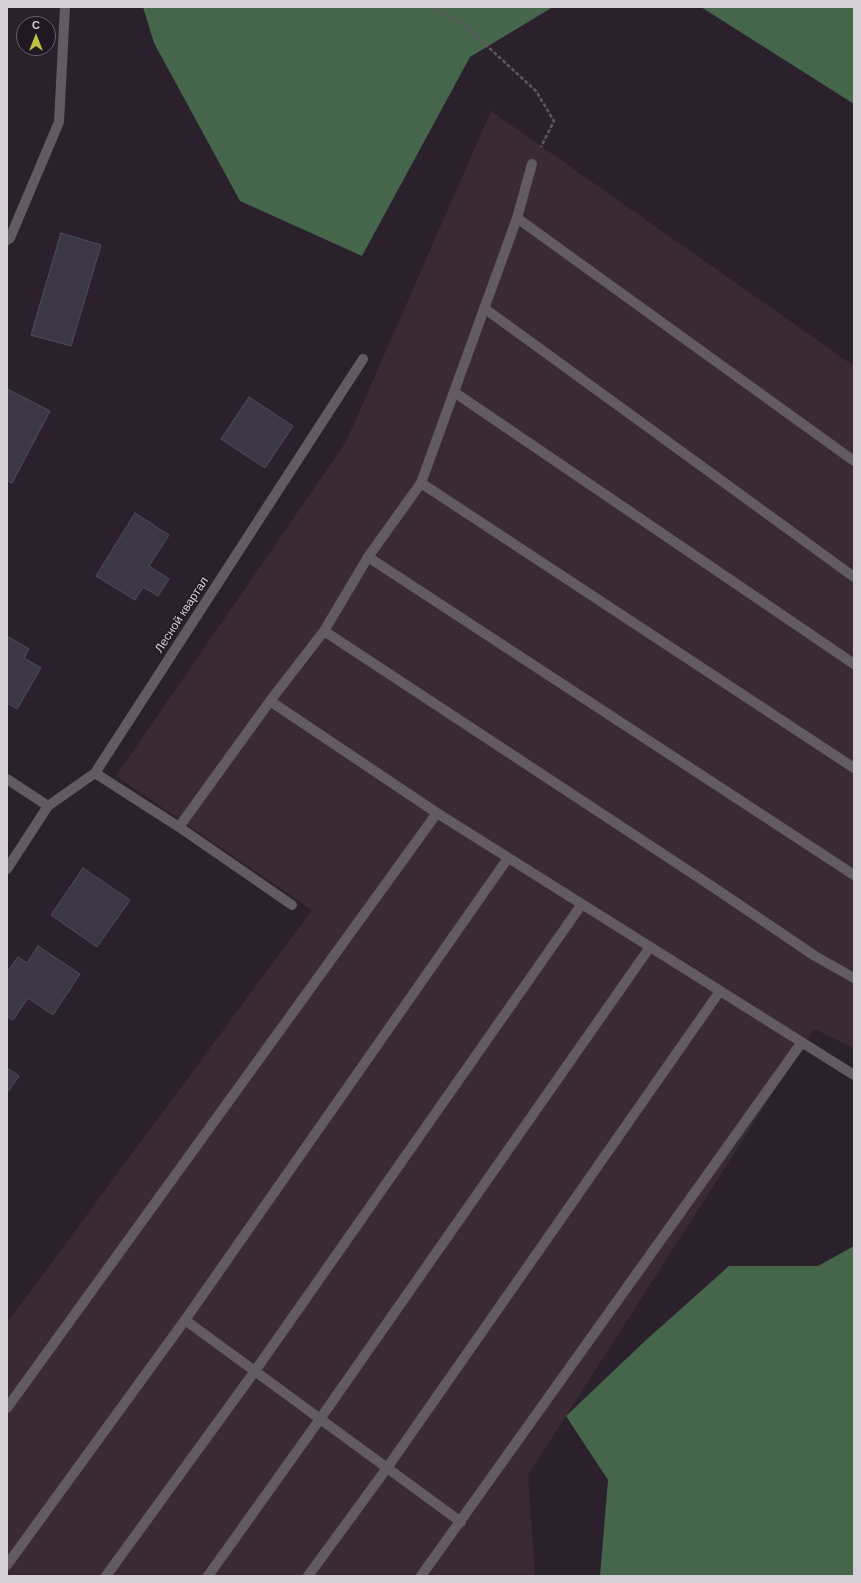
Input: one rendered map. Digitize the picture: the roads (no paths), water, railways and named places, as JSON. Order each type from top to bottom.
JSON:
[{"type":"street","points":[[9,239],[59,122],[66,7]]},
{"type":"street","points":[[179,827],[270,701],[324,631],[368,557],[421,483],[517,218],[532,164]]},
{"type":"street","points":[[517,218],[854,462]]},
{"type":"street","points":[[484,308],[854,578]]},
{"type":"street","name":"Лесной квартал","points":[[7,869],[48,806],[95,773],[362,359]]},
{"type":"street","points":[[454,392],[854,664]]},
{"type":"street","points":[[421,483],[854,768]]},
{"type":"street","points":[[368,557],[854,875]]},
{"type":"street","points":[[324,631],[713,887],[815,956],[854,978]]},
{"type":"street","points":[[270,701],[436,813],[854,1075]]},
{"type":"street","points":[[95,773],[179,827],[292,905]]},
{"type":"street","points":[[7,779],[48,806]]},
{"type":"street","points":[[7,1408],[436,813]]},
{"type":"street","points":[[7,1565],[185,1320],[508,858]]},
{"type":"street","points":[[106,1576],[255,1371],[582,904]]},
{"type":"street","points":[[208,1576],[320,1419],[650,947]]},
{"type":"street","points":[[308,1576],[387,1468],[720,991]]},
{"type":"street","points":[[421,1576],[802,1042]]},
{"type":"street","points":[[185,1320],[461,1522]]}]
